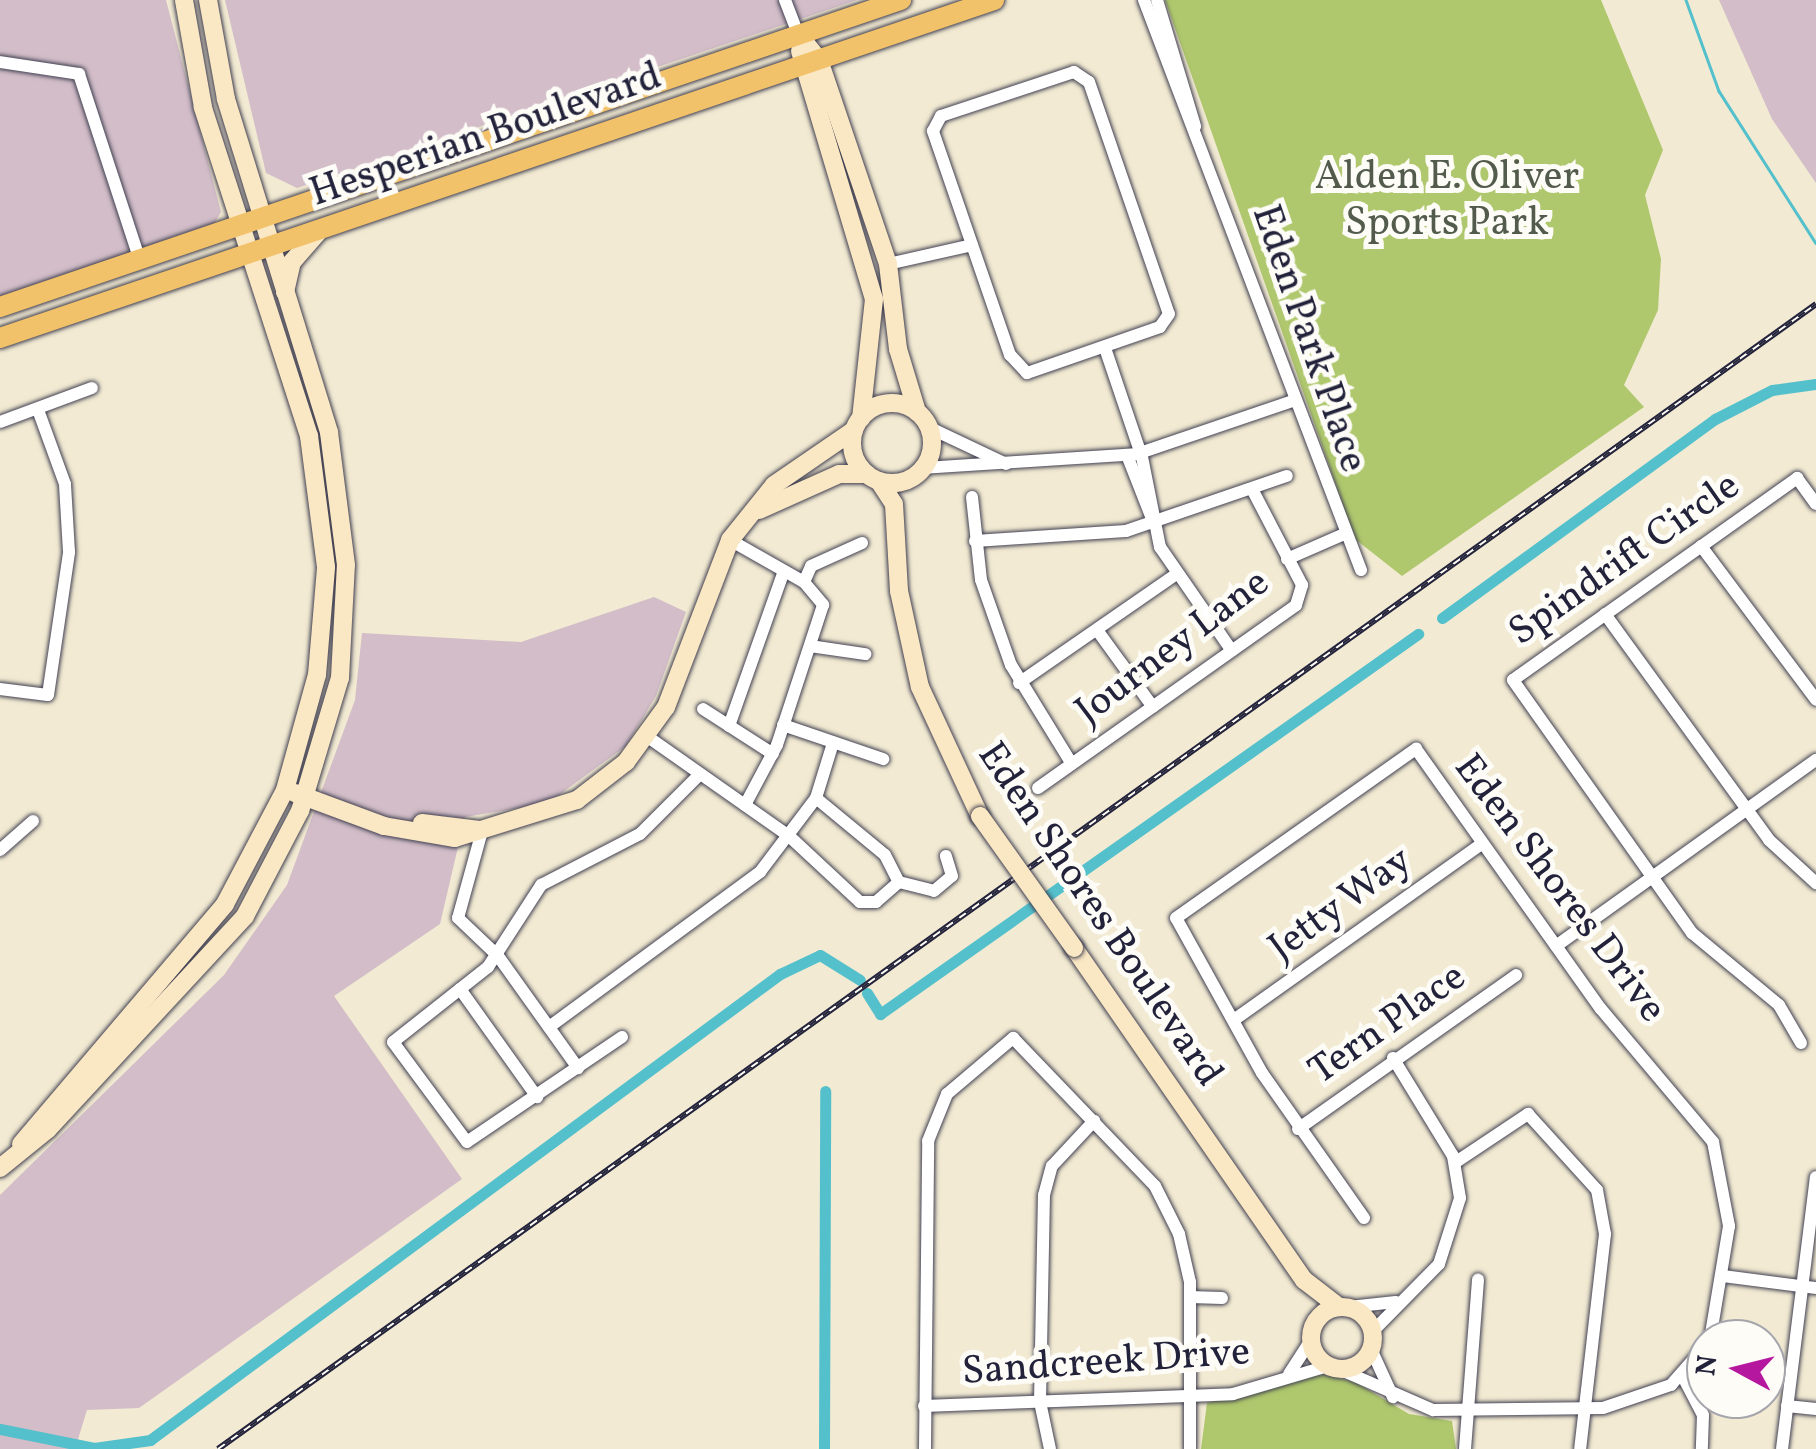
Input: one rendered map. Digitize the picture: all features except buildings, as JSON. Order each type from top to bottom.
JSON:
[{"type":"main road","name":"Hesperian Boulevard","points":[[0,306],[901,0]]},
{"type":"main road","name":"Hesperian Boulevard","points":[[0,338],[994,0]]},
{"type":"street","points":[[0,1168],[222,947],[308,791],[340,678],[346,566],[329,432],[284,298],[240,225],[190,56],[184,0]]},
{"type":"street","points":[[16,1152],[225,904],[288,784],[317,676],[322,520],[309,436],[259,251],[262,218],[208,0]]},
{"type":"street","points":[[785,0],[888,264],[902,375],[917,412],[930,428],[1014,467]]},
{"type":"street","name":"Eden Park Place","points":[[1144,0],[1196,128],[1342,535],[1361,570]]},
{"type":"street","name":"Eden Park Place","points":[[1157,0],[1196,128]]},
{"type":"street","points":[[0,62],[79,74],[139,258]]},
{"type":"street","points":[[810,63],[869,270],[876,326],[853,454],[873,478]]},
{"type":"street","points":[[1058,74],[1081,74],[1169,314],[1160,328],[1105,348],[1020,370],[935,144],[936,120],[1058,74]]},
{"type":"street","points":[[284,298],[292,262],[321,230]]},
{"type":"street","points":[[869,270],[972,246]]},
{"type":"street","points":[[1105,348],[1154,524],[1175,575],[1232,651]]},
{"type":"street","points":[[0,422],[92,388]]},
{"type":"street","points":[[754,512],[839,474],[873,478],[1134,453],[1293,401]]},
{"type":"street","points":[[288,784],[408,832],[482,831],[577,800],[648,736],[730,540],[774,485],[891,402],[917,412]]},
{"type":"street","points":[[0,689],[48,695],[69,552],[65,484],[38,410]]},
{"type":"street","points":[[894,504],[918,473],[930,428]]},
{"type":"street","points":[[975,541],[1154,524],[1287,476]]},
{"type":"street","name":"Eden Shores Boulevard","points":[[873,478],[894,504],[899,591],[920,687],[980,816],[1304,1280],[1344,1307],[1372,1340]]},
{"type":"street","name":"Spindrift Circle","points":[[1652,874],[1512,680],[1796,478],[1816,504]]},
{"type":"street","name":"Journey Lane","points":[[1038,788],[1296,606],[1302,586],[1252,489]]},
{"type":"street","points":[[972,497],[975,541],[1019,683],[1072,764]]},
{"type":"street","points":[[1287,559],[1342,535]]},
{"type":"street","points":[[730,540],[804,582],[823,605],[773,754],[745,805]]},
{"type":"street","points":[[804,582],[812,566],[862,543]]},
{"type":"street","points":[[1701,546],[1816,700]]},
{"type":"street","points":[[728,726],[784,570]]},
{"type":"street","points":[[1019,683],[1175,575]]},
{"type":"street","points":[[1606,614],[1747,808],[1816,883]]},
{"type":"street","points":[[1098,630],[1153,707]]},
{"type":"street","points":[[810,646],[865,654]]},
{"type":"street","points":[[703,709],[773,754]]},
{"type":"street","points":[[783,726],[883,759]]},
{"type":"street","points":[[648,736],[789,836],[860,902],[876,902],[899,882]]},
{"type":"street","points":[[549,1027],[741,890],[789,836],[816,798],[834,742]]},
{"type":"street","name":"Eden Shores Drive","points":[[1364,1218],[1298,1129],[1238,1017],[1176,918],[1416,749],[1556,946],[1714,1142],[1728,1212],[1723,1276],[1713,1319]]},
{"type":"street","points":[[1556,946],[1816,760]]},
{"type":"street","points":[[622,1038],[476,1141],[456,1137],[393,1042],[498,956],[541,885],[640,834],[700,774]]},
{"type":"street","points":[[816,798],[886,855],[899,882],[934,891],[952,876],[946,856]]},
{"type":"street","points":[[2,842],[33,821]]},
{"type":"street","points":[[482,831],[458,915],[498,956],[578,1068]]},
{"type":"street","name":"Jetty Way","points":[[1238,1017],[1481,844]]},
{"type":"street","points":[[1652,874],[1692,934],[1779,1005],[1801,1043]]},
{"type":"street","name":"Tern Place","points":[[1298,1129],[1393,1058],[1516,975]]},
{"type":"street","points":[[460,988],[537,1097]]},
{"type":"street","points":[[925,1449],[924,1175],[938,1108],[1013,1038],[1094,1122],[1170,1212],[1190,1297],[1190,1449]]},
{"type":"street","points":[[1393,1058],[1456,1162],[1459,1212],[1447,1250],[1396,1302],[1372,1340],[1333,1368],[1312,1333],[1344,1307],[1396,1302]]},
{"type":"street","points":[[1456,1162],[1528,1114],[1592,1182],[1605,1234],[1580,1449]]},
{"type":"street","points":[[1050,1449],[1040,1402],[1044,1195],[1052,1166],[1094,1122]]},
{"type":"street","points":[[1782,1449],[1816,1177]]},
{"type":"street","points":[[1723,1276],[1816,1288]]},
{"type":"street","points":[[1465,1449],[1478,1279]]},
{"type":"street","name":"Eden Shores Boulevard","points":[[1304,1280],[1312,1333]]},
{"type":"street","points":[[1190,1297],[1222,1298]]},
{"type":"street","name":"Sandcreek Drive","points":[[1288,1374],[1312,1333]]},
{"type":"street","points":[[1372,1340],[1394,1399]]},
{"type":"street","name":"Eden Shores Drive","points":[[1333,1368],[1394,1399],[1469,1410],[1628,1404],[1686,1370]]},
{"type":"street","name":"Sandcreek Drive","points":[[924,1406],[1246,1392],[1288,1374],[1333,1368]]},
{"type":"street","points":[[1682,1375],[1703,1415],[1702,1449]]},
{"type":"street","points":[[1787,1406],[1816,1409]]},
{"type":"shaded area","points":[[0,0],[166,0],[221,212],[214,224],[0,296]]},
{"type":"shaded area","points":[[225,0],[857,0],[297,188],[266,173]]},
{"type":"shaded area","points":[[1719,0],[1816,0],[1816,183],[1772,119]]},
{"type":"shaded area","points":[[654,597],[686,612],[656,696],[626,746],[548,803],[465,817],[440,924],[334,996],[462,1179],[139,1408],[87,1410],[75,1449],[0,1449],[0,1195],[224,975],[287,885],[355,700],[362,633],[521,642]]},
{"type":"green space","name":"Alden E. Oliver Sports Park","points":[[1165,0],[1601,0],[1663,150],[1645,195],[1661,259],[1658,310],[1624,385],[1644,407],[1402,576],[1355,539]]},
{"type":"green space","points":[[1321,1374],[1355,1382],[1409,1414],[1452,1421],[1456,1449],[1201,1449],[1207,1403]]},
{"type":"waterway","points":[[1686,0],[1719,91],[1816,243]]},
{"type":"waterway","points":[[1442,618],[1715,419],[1772,390],[1816,384]]},
{"type":"waterway","points":[[867,993],[880,1014],[1418,634]]},
{"type":"waterway","points":[[0,1429],[94,1448],[150,1440],[780,974],[820,955],[860,980]]},
{"type":"waterway","points":[[824,1449],[825,1091]]},
{"type":"railway","points":[[218,1449],[1816,304]]}]
